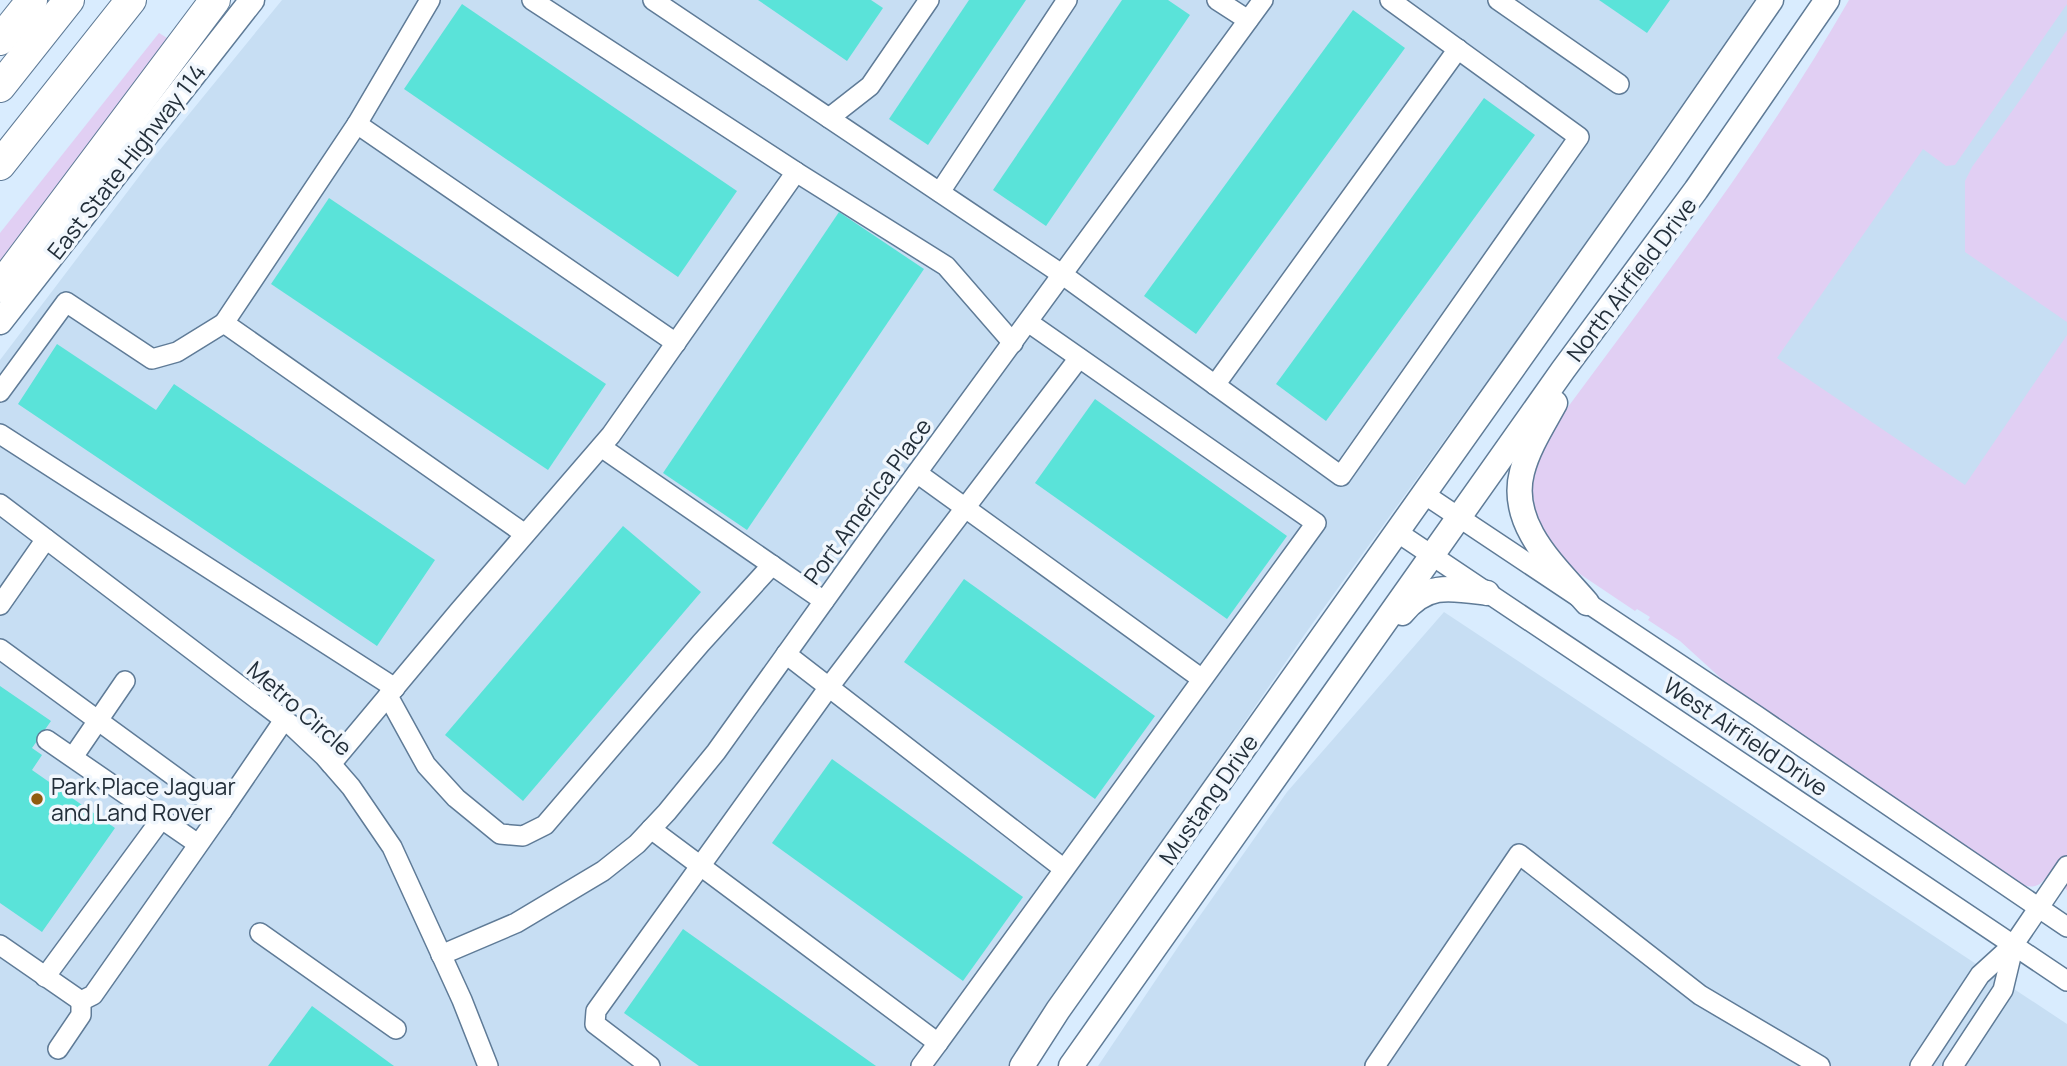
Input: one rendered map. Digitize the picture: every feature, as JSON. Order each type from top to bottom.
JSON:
[{"type":"highway","points":[[0,40],[32,0]]},
{"type":"highway","points":[[0,87],[69,0]]},
{"type":"highway","points":[[0,165],[131,0]]},
{"type":"highway","points":[[0,286],[215,0]]},
{"type":"main road","name":"East State Highway 114","points":[[0,322],[252,0]]},
{"type":"main road","name":"North Airfield Drive","points":[[1396,532],[1771,0]]},
{"type":"main road","name":"North Airfield Drive","points":[[1431,555],[1696,190],[1827,0]]},
{"type":"main road","points":[[1587,603],[1543,552],[1527,528],[1518,501],[1521,474],[1530,451],[1608,309]]},
{"type":"main road","name":"Mustang Drive","points":[[1021,1066],[1396,532]]},
{"type":"main road","name":"Mustang Drive","points":[[1071,1066],[1431,555]]},
{"type":"main road","points":[[1292,751],[1410,603],[1430,590],[1454,588],[1487,593]]},
{"type":"street","points":[[0,392],[65,302],[152,359],[177,352],[224,323],[356,124],[430,0]]},
{"type":"street","points":[[531,0],[796,173],[946,266],[1013,343]]},
{"type":"street","points":[[653,0],[1063,275],[1341,477],[1579,137],[1390,0]]},
{"type":"street","points":[[829,118],[870,86],[929,0]]},
{"type":"street","points":[[940,192],[1067,0]]},
{"type":"street","points":[[1217,0],[1248,20]]},
{"type":"street","name":"Port America Place","points":[[442,955],[550,905],[603,871],[651,829],[716,752],[1263,0]]},
{"type":"street","points":[[1498,0],[1619,84]]},
{"type":"street","points":[[1215,385],[1458,50]]},
{"type":"street","points":[[356,124],[676,344]]},
{"type":"street","points":[[331,764],[601,447],[796,173]]},
{"type":"street","points":[[921,1066],[1315,523],[1028,322]]},
{"type":"street","points":[[224,323],[525,534]]},
{"type":"street","points":[[650,1066],[596,1024],[596,1011],[829,687],[1079,358]]},
{"type":"street","points":[[0,434],[391,692],[426,765],[456,798],[500,834],[523,836],[545,825],[701,643],[772,565]]},
{"type":"street","points":[[601,447],[824,601]]},
{"type":"street","points":[[917,473],[1202,679]]},
{"type":"street","name":"West Airfield Drive","points":[[1424,494],[2067,927]]},
{"type":"street","name":"Metro Circle","points":[[0,504],[284,720],[331,764],[371,814],[392,847],[462,1000],[488,1066]]},
{"type":"street","name":"West Airfield Drive","points":[[1396,532],[2067,981]]},
{"type":"street","points":[[0,606],[46,539]]},
{"type":"street","points":[[0,649],[222,811]]},
{"type":"street","points":[[786,654],[1064,869]]},
{"type":"street","points":[[73,757],[125,681]]},
{"type":"street","points":[[81,1001],[93,995],[284,720]]},
{"type":"street","points":[[47,740],[198,844]]},
{"type":"street","points":[[45,977],[162,818]]},
{"type":"street","points":[[651,829],[938,1042]]},
{"type":"street","points":[[1376,1066],[1519,855],[1700,995],[1820,1066]]},
{"type":"street","points":[[1920,1066],[1980,975],[2014,944],[2067,866]]},
{"type":"street","points":[[260,933],[397,1029]]},
{"type":"street","points":[[1953,1066],[2003,990],[2014,944]]},
{"type":"street","points":[[0,945],[81,1001]]},
{"type":"street","points":[[58,1049],[80,1015],[81,1001]]},
{"type":"shaded area","points":[[282,0],[1754,0],[1707,75],[1305,634],[1008,1066],[0,1066],[0,360],[150,162]]},
{"type":"shaded area","points":[[1849,0],[2067,0],[2067,4],[1955,165],[1946,166],[1923,149],[1777,358],[1965,485],[2067,335],[2067,890],[2047,876],[2034,886],[2017,883],[1725,682],[1680,641],[1648,620],[1650,617],[1637,609],[1635,611],[1565,564],[1537,524],[1531,481],[1542,442],[1741,170],[1815,58]]},
{"type":"shaded area","points":[[2067,0],[2067,872],[1760,657],[1753,205]]},
{"type":"shaded area","points":[[2067,30],[2067,322],[1965,252],[1965,181]]},
{"type":"shaded area","points":[[159,33],[172,41],[0,273],[0,233]]},
{"type":"shaded area","points":[[1444,612],[2067,1024],[2067,1066],[1098,1066],[1287,792]]},
{"type":"building","points":[[758,0],[871,0],[883,8],[847,61]]},
{"type":"building","points":[[969,0],[1026,0],[928,145],[889,119]]},
{"type":"building","points":[[1122,0],[1168,0],[1190,15],[1046,226],[993,190]]},
{"type":"building","points":[[1599,0],[1670,0],[1647,33]]},
{"type":"building","points":[[462,4],[737,191],[678,277],[404,89]]},
{"type":"building","points":[[1353,10],[1405,48],[1196,334],[1144,296]]},
{"type":"building","points":[[1484,98],[1535,135],[1326,421],[1276,384]]},
{"type":"building","points":[[329,198],[606,384],[548,470],[271,284]]},
{"type":"building","points":[[839,212],[924,269],[747,530],[663,473]]},
{"type":"building","points":[[57,344],[156,410],[174,384],[435,560],[377,646],[18,404]]},
{"type":"building","points":[[1095,399],[1287,536],[1227,619],[1035,483]]},
{"type":"building","points":[[623,526],[701,592],[523,801],[445,735]]},
{"type":"building","points":[[964,579],[1155,716],[1095,799],[904,662]]},
{"type":"building","name":"Park Place Jaguar and Land Rover","points":[[0,686],[51,721],[32,748],[42,755],[32,770],[115,828],[42,932],[0,903]]},
{"type":"building","points":[[832,759],[1023,897],[963,981],[772,843]]},
{"type":"building","points":[[683,929],[876,1066],[699,1066],[624,1013]]},
{"type":"building","points":[[312,1006],[394,1066],[268,1066]]},
{"type":"place","name":"Park Place Jaguar and Land Rover","points":[[37,799]]}]
